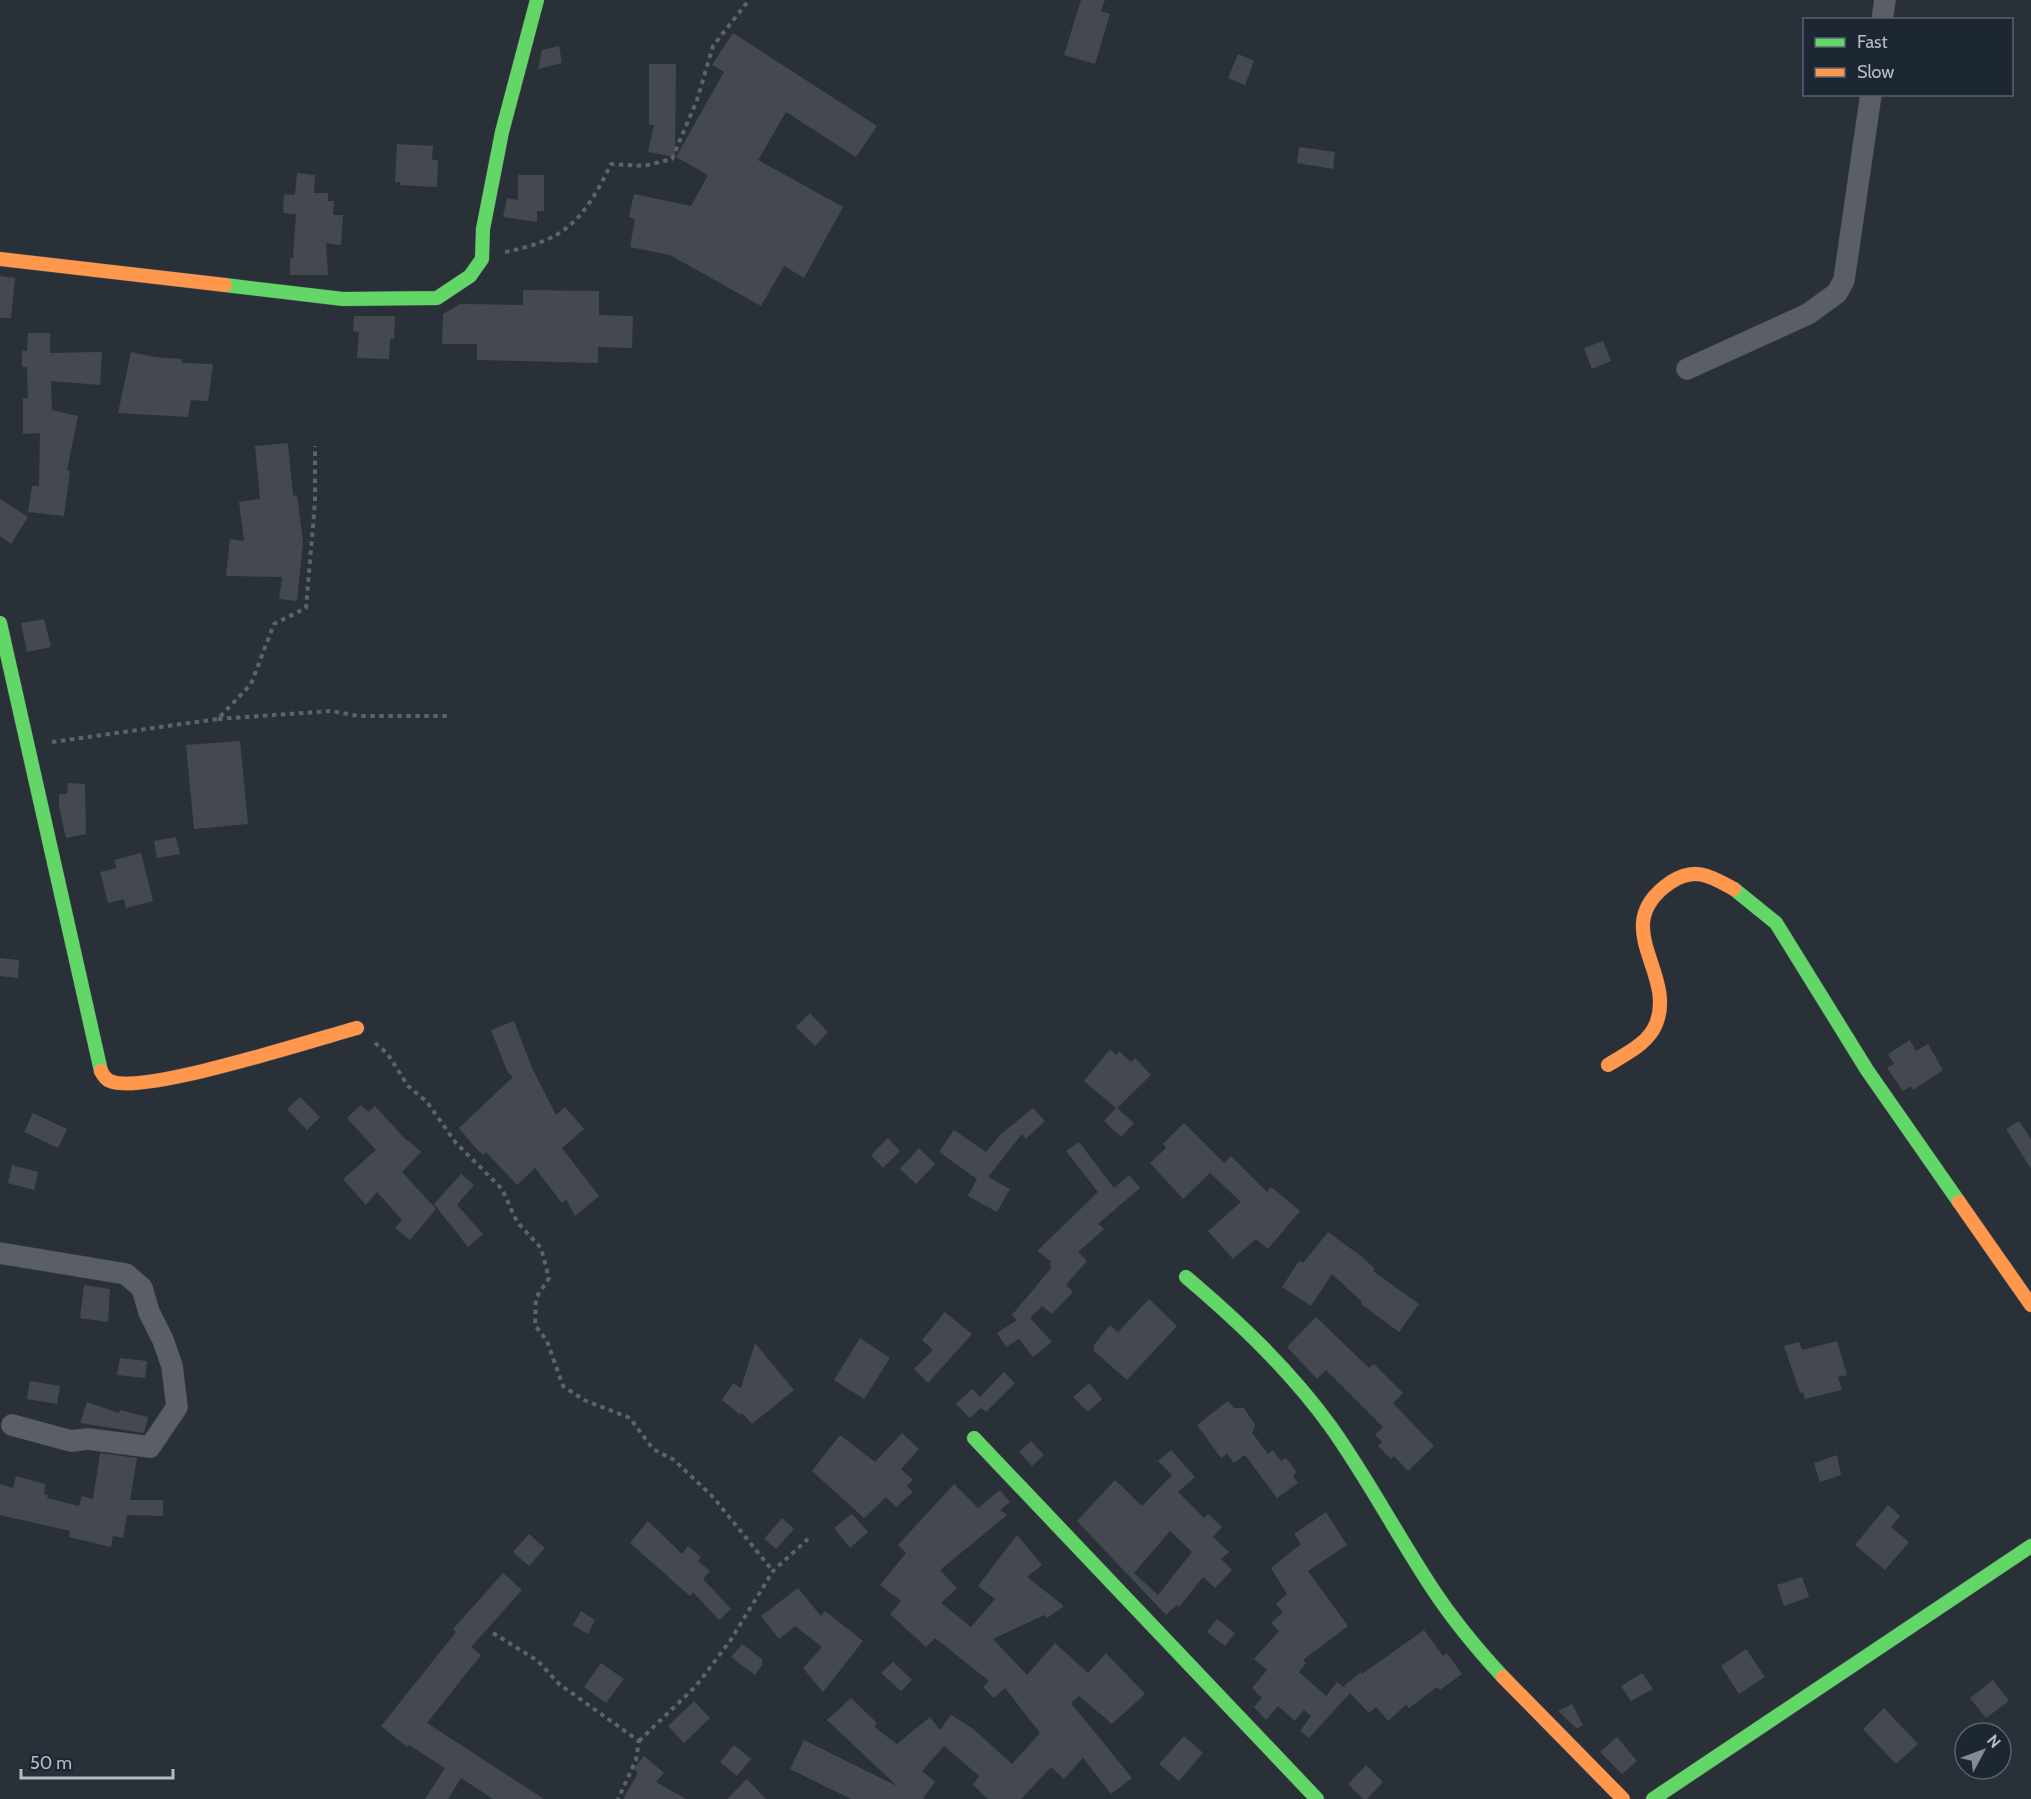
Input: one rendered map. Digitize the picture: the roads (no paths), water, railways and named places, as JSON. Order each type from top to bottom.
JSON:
[{"type":"street","points":[[0,259],[343,299],[437,298],[470,276],[482,259],[483,230],[502,132],[537,0]]},
{"type":"street","points":[[1882,18],[1885,0]]},
{"type":"street","points":[[1687,369],[1808,314],[1837,293],[1844,280],[1871,96]]},
{"type":"street","points":[[0,623],[100,1069],[105,1079],[111,1082],[168,1080],[357,1028]]},
{"type":"street","points":[[1608,1065],[1647,1039],[1656,1024],[1661,1002],[1643,938],[1644,910],[1657,892],[1678,878],[1705,873],[1739,892],[1776,923],[1867,1070],[2031,1305]]},
{"type":"street","points":[[0,1253],[126,1274],[142,1288],[149,1312],[163,1340],[172,1366],[177,1407],[150,1447],[88,1439],[71,1441],[12,1425]]},
{"type":"street","points":[[1186,1277],[1233,1316],[1312,1403],[1346,1448],[1446,1608],[1476,1647],[1506,1682],[1623,1799]]},
{"type":"street","points":[[974,1438],[1317,1799]]},
{"type":"street","points":[[1653,1799],[2031,1546]]}]
